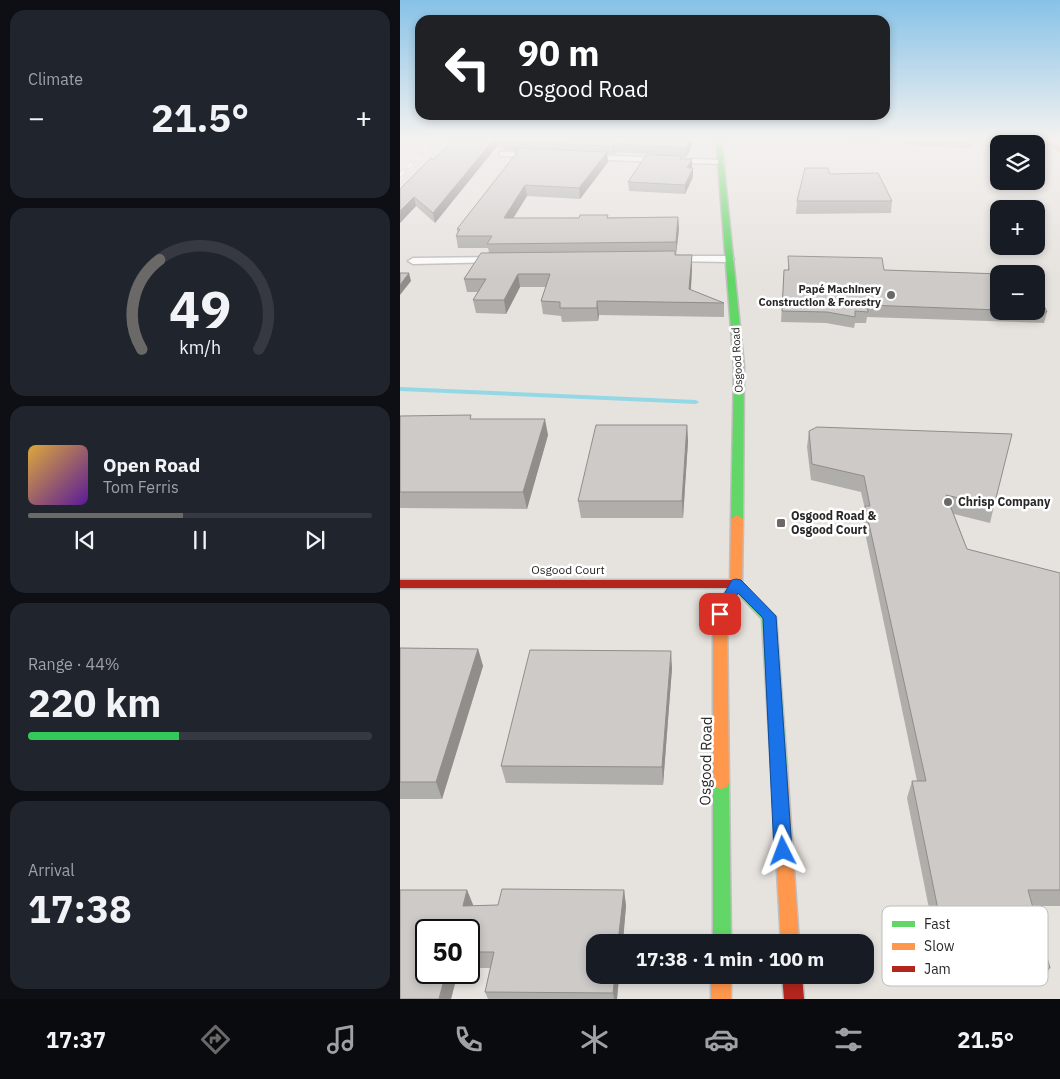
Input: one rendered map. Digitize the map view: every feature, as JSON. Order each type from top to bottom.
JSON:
[{"type":"main road","name":"Osgood Road","points":[[722,185],[739,367],[736,584],[720,614],[722,934]]},
{"type":"main road","name":"Osgood Court","points":[[400,584],[736,584]]},
{"type":"main road","points":[[736,584],[769,616],[789,934]]},
{"type":"main road","points":[[721,999],[722,984]]},
{"type":"main road","points":[[793,984],[794,999]]},
{"type":"street","points":[[662,260],[729,259]]},
{"type":"street","points":[[413,261],[509,260]]},
{"type":"building","points":[[404,185],[456,185],[433,213],[414,197],[400,211],[400,189]]},
{"type":"building","points":[[492,185],[582,185],[579,188],[525,185],[504,218],[579,218],[580,215],[608,215],[607,218],[678,217],[676,242],[487,244],[492,236],[456,236],[460,229],[457,229]]},
{"type":"building","points":[[801,185],[884,185],[892,201],[797,201]]},
{"type":"building","points":[[675,251],[675,255],[692,255],[689,289],[724,303],[597,301],[597,308],[560,308],[560,302],[541,301],[550,274],[518,274],[504,300],[473,300],[486,279],[464,279],[481,253]]},
{"type":"building","name":"Papé Machinery Construction & Forestry","points":[[788,256],[882,258],[884,270],[990,274],[990,310],[867,305],[868,312],[855,311],[855,317],[827,312],[782,311],[784,270],[789,270]]},
{"type":"building","points":[[400,273],[409,273],[400,285]]},
{"type":"building","points":[[471,415],[470,419],[545,419],[523,492],[400,492],[400,416]]},
{"type":"building","points":[[596,425],[687,425],[682,501],[578,501]]},
{"type":"building","points":[[817,427],[1012,434],[994,506],[946,495],[967,549],[1060,573],[1060,890],[1028,890],[1033,906],[937,906],[912,781],[926,781],[865,506],[870,506],[864,476],[812,464],[809,431]]},
{"type":"building","points":[[400,648],[478,649],[436,782],[400,782]]},
{"type":"building","points":[[530,650],[671,651],[662,767],[501,766]]},
{"type":"building","points":[[502,889],[624,890],[619,934],[586,934],[586,984],[614,984],[613,993],[485,992],[494,952],[480,952],[480,919],[415,919],[415,984],[443,984],[439,999],[400,999],[400,890],[467,890],[463,906],[498,905]]},
{"type":"waterway","points":[[400,389],[696,402]]},
{"type":"traffic: fast","points":[[722,185],[739,367],[737,519]]},
{"type":"traffic: fast","points":[[736,584],[769,617],[779,767]]},
{"type":"traffic: fast","points":[[721,782],[722,934]]},
{"type":"traffic: slow","points":[[721,782],[720,614],[736,584],[737,519]]},
{"type":"traffic: slow","points":[[779,767],[789,934]]},
{"type":"traffic: slow","points":[[721,984],[721,999]]},
{"type":"traffic: jam","points":[[400,584],[736,584]]},
{"type":"traffic: jam","points":[[793,984],[794,999]]},
{"type":"place","name":"Papé Machinery Construction & Forestry","points":[[891,295]]},
{"type":"place","name":"Chrisp Company","points":[[948,502]]},
{"type":"place","name":"Osgood Road & Osgood Court","points":[[781,523]]},
{"type":"route","points":[[720,614],[736,584],[769,616],[783,851]]}]
